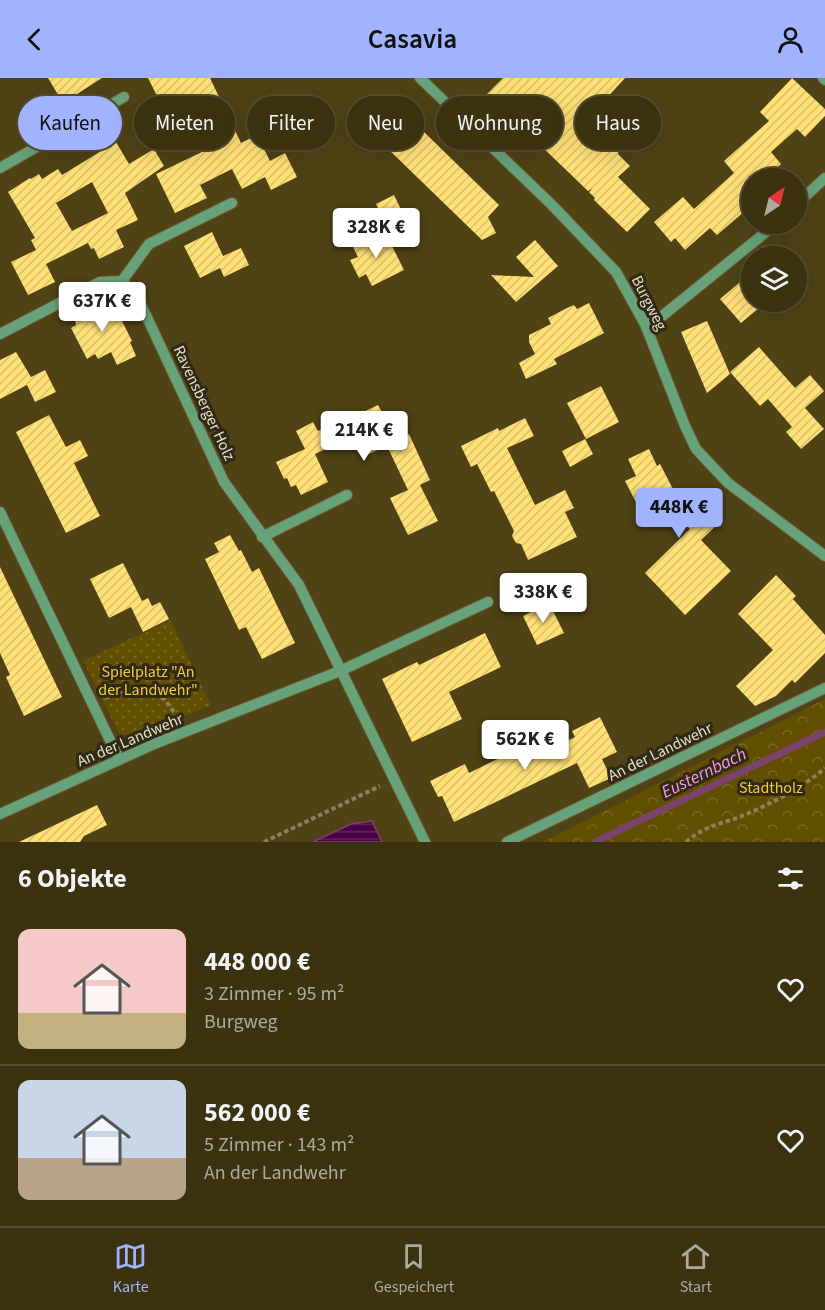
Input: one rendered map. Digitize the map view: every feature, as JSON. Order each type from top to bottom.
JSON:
[{"type":"street","name":"Burgweg","points":[[420,78],[552,205],[616,272],[645,324],[696,449],[728,483],[825,556]]},
{"type":"street","points":[[0,168],[124,98]]},
{"type":"street","points":[[807,195],[825,178]]},
{"type":"street","points":[[0,334],[99,282],[122,281],[149,244],[232,204]]},
{"type":"street","points":[[645,324],[661,317],[764,234]]},
{"type":"street","name":"Ravensberger Holz","points":[[122,281],[137,296],[224,482],[299,585],[340,671]]},
{"type":"street","points":[[262,537],[347,495]]},
{"type":"street","points":[[0,512],[119,759]]},
{"type":"street","name":"An der Landwehr","points":[[0,814],[119,759],[340,671],[488,602]]},
{"type":"street","points":[[340,671],[425,842]]},
{"type":"street","name":"An der Landwehr","points":[[507,842],[825,688]]},
{"type":"path","points":[[103,699],[127,688],[153,691],[168,703],[184,733]]},
{"type":"path","points":[[686,842],[715,823],[747,814],[808,782],[825,768]]},
{"type":"path","points":[[264,842],[394,779]]},
{"type":"green space","name":"Spielplatz \"An der Landwehr\"","points":[[170,620],[211,705],[134,737],[119,733],[83,661]]},
{"type":"green space","name":"Stadtholz","points":[[825,699],[825,842],[543,842]]},
{"type":"shaded area","points":[[372,821],[382,842],[313,842],[351,824]]},
{"type":"building","points":[[48,78],[102,78],[74,96],[59,96]]},
{"type":"building","points":[[148,78],[210,78],[219,96],[157,96]]},
{"type":"building","points":[[503,78],[625,78],[609,96],[575,96],[575,150],[619,150],[618,154],[630,166],[618,177],[650,209],[627,232],[594,200],[595,198],[589,192],[592,189],[588,191],[545,150],[563,150],[563,96],[489,96],[487,94]]},
{"type":"building","points":[[792,78],[825,109],[825,116],[805,137],[797,129],[771,152],[781,164],[776,168],[741,168],[741,214],[717,235],[710,228],[685,250],[675,238],[671,242],[654,222],[683,197],[694,209],[734,173],[724,161],[769,121],[760,112]]},
{"type":"building","points":[[235,130],[241,143],[247,140],[247,150],[264,150],[270,161],[285,153],[297,177],[271,190],[265,177],[242,189],[232,169],[200,185],[207,198],[175,213],[156,174],[202,152],[201,150],[235,150]]},
{"type":"building","points":[[424,132],[436,144],[436,150],[443,150],[499,205],[488,217],[496,233],[482,240],[389,150],[424,150]]},
{"type":"building","points":[[103,150],[121,150],[129,164],[155,150],[164,166],[125,193],[138,220],[116,230],[124,247],[99,259],[94,248],[91,249],[88,243],[46,264],[55,282],[28,295],[11,262],[36,250],[31,240],[35,238],[8,192],[30,178],[39,174],[42,179],[58,169],[62,175]],"holes":[[[92,182],[108,213],[72,231],[56,203]]]},
{"type":"building","points":[[394,195],[406,220],[388,229],[376,204]]},
{"type":"building","points":[[384,230],[404,270],[372,286],[366,274],[359,278],[350,260],[358,257],[352,245]]},
{"type":"building","points":[[212,232],[223,256],[241,248],[249,265],[224,277],[220,268],[200,278],[184,246]]},
{"type":"building","points":[[535,240],[558,266],[516,302],[491,275],[534,277],[516,257]]},
{"type":"building","points":[[741,281],[741,312],[754,312],[741,323],[720,299]]},
{"type":"building","points":[[95,299],[101,312],[114,305],[132,341],[130,342],[136,356],[117,365],[111,352],[98,359],[95,354],[87,359],[71,328],[76,325],[73,309]]},
{"type":"building","points":[[589,303],[604,333],[554,359],[557,364],[526,379],[519,363],[535,354],[529,342],[529,335],[551,324],[548,318],[574,305],[577,309]]},
{"type":"building","points":[[707,321],[730,374],[707,393],[681,332]]},
{"type":"building","points":[[759,347],[795,388],[810,375],[824,391],[805,408],[824,429],[801,449],[786,432],[792,427],[768,399],[760,406],[730,372]]},
{"type":"building","points":[[16,352],[31,377],[45,370],[56,392],[35,402],[27,385],[0,399],[0,360]]},
{"type":"building","points":[[601,386],[619,422],[586,439],[567,403]]},
{"type":"building","points":[[378,405],[397,439],[409,434],[430,480],[420,485],[438,521],[408,535],[390,498],[408,490],[387,446],[366,455],[355,435],[315,454],[328,482],[301,495],[296,485],[291,487],[287,478],[284,479],[276,462],[305,449],[296,431],[313,422],[318,431]]},
{"type":"building","points":[[49,415],[66,447],[80,440],[88,456],[74,463],[100,516],[66,533],[16,432]]},
{"type":"building","points":[[525,418],[534,436],[507,448],[535,505],[565,490],[574,508],[565,512],[577,537],[528,560],[521,544],[516,543],[512,536],[514,531],[494,491],[491,492],[477,464],[471,467],[461,446]]},
{"type":"building","points":[[585,439],[593,454],[570,467],[562,451]]},
{"type":"building","points":[[649,449],[657,466],[660,464],[686,514],[706,505],[721,521],[701,540],[731,571],[685,615],[645,573],[690,529],[659,498],[639,508],[625,481],[636,476],[628,459]]},
{"type":"building","points":[[230,535],[252,572],[259,568],[295,643],[262,659],[246,627],[239,630],[205,559],[219,552],[214,543]]},
{"type":"building","points":[[123,563],[142,601],[148,598],[152,606],[160,602],[169,619],[143,632],[131,607],[109,618],[90,579]]},
{"type":"building","points":[[0,567],[62,697],[24,716],[6,677],[10,675],[0,653]]},
{"type":"building","points":[[776,575],[796,596],[793,599],[825,635],[825,653],[795,683],[792,680],[776,696],[755,706],[736,686],[773,650],[738,614]]},
{"type":"building","points":[[549,603],[564,633],[537,645],[523,616]]},
{"type":"building","points":[[485,633],[501,667],[449,692],[462,719],[412,742],[382,679],[417,662],[419,665]]},
{"type":"building","points":[[600,717],[617,752],[602,759],[611,778],[589,788],[577,763],[454,822],[442,796],[438,797],[430,781],[465,764],[469,773],[536,740],[542,753],[575,737],[572,731]]},
{"type":"building","points":[[97,805],[107,825],[84,836],[80,842],[19,842]]},
{"type":"waterway","name":"Eusternbach","points":[[595,842],[825,732]]}]
